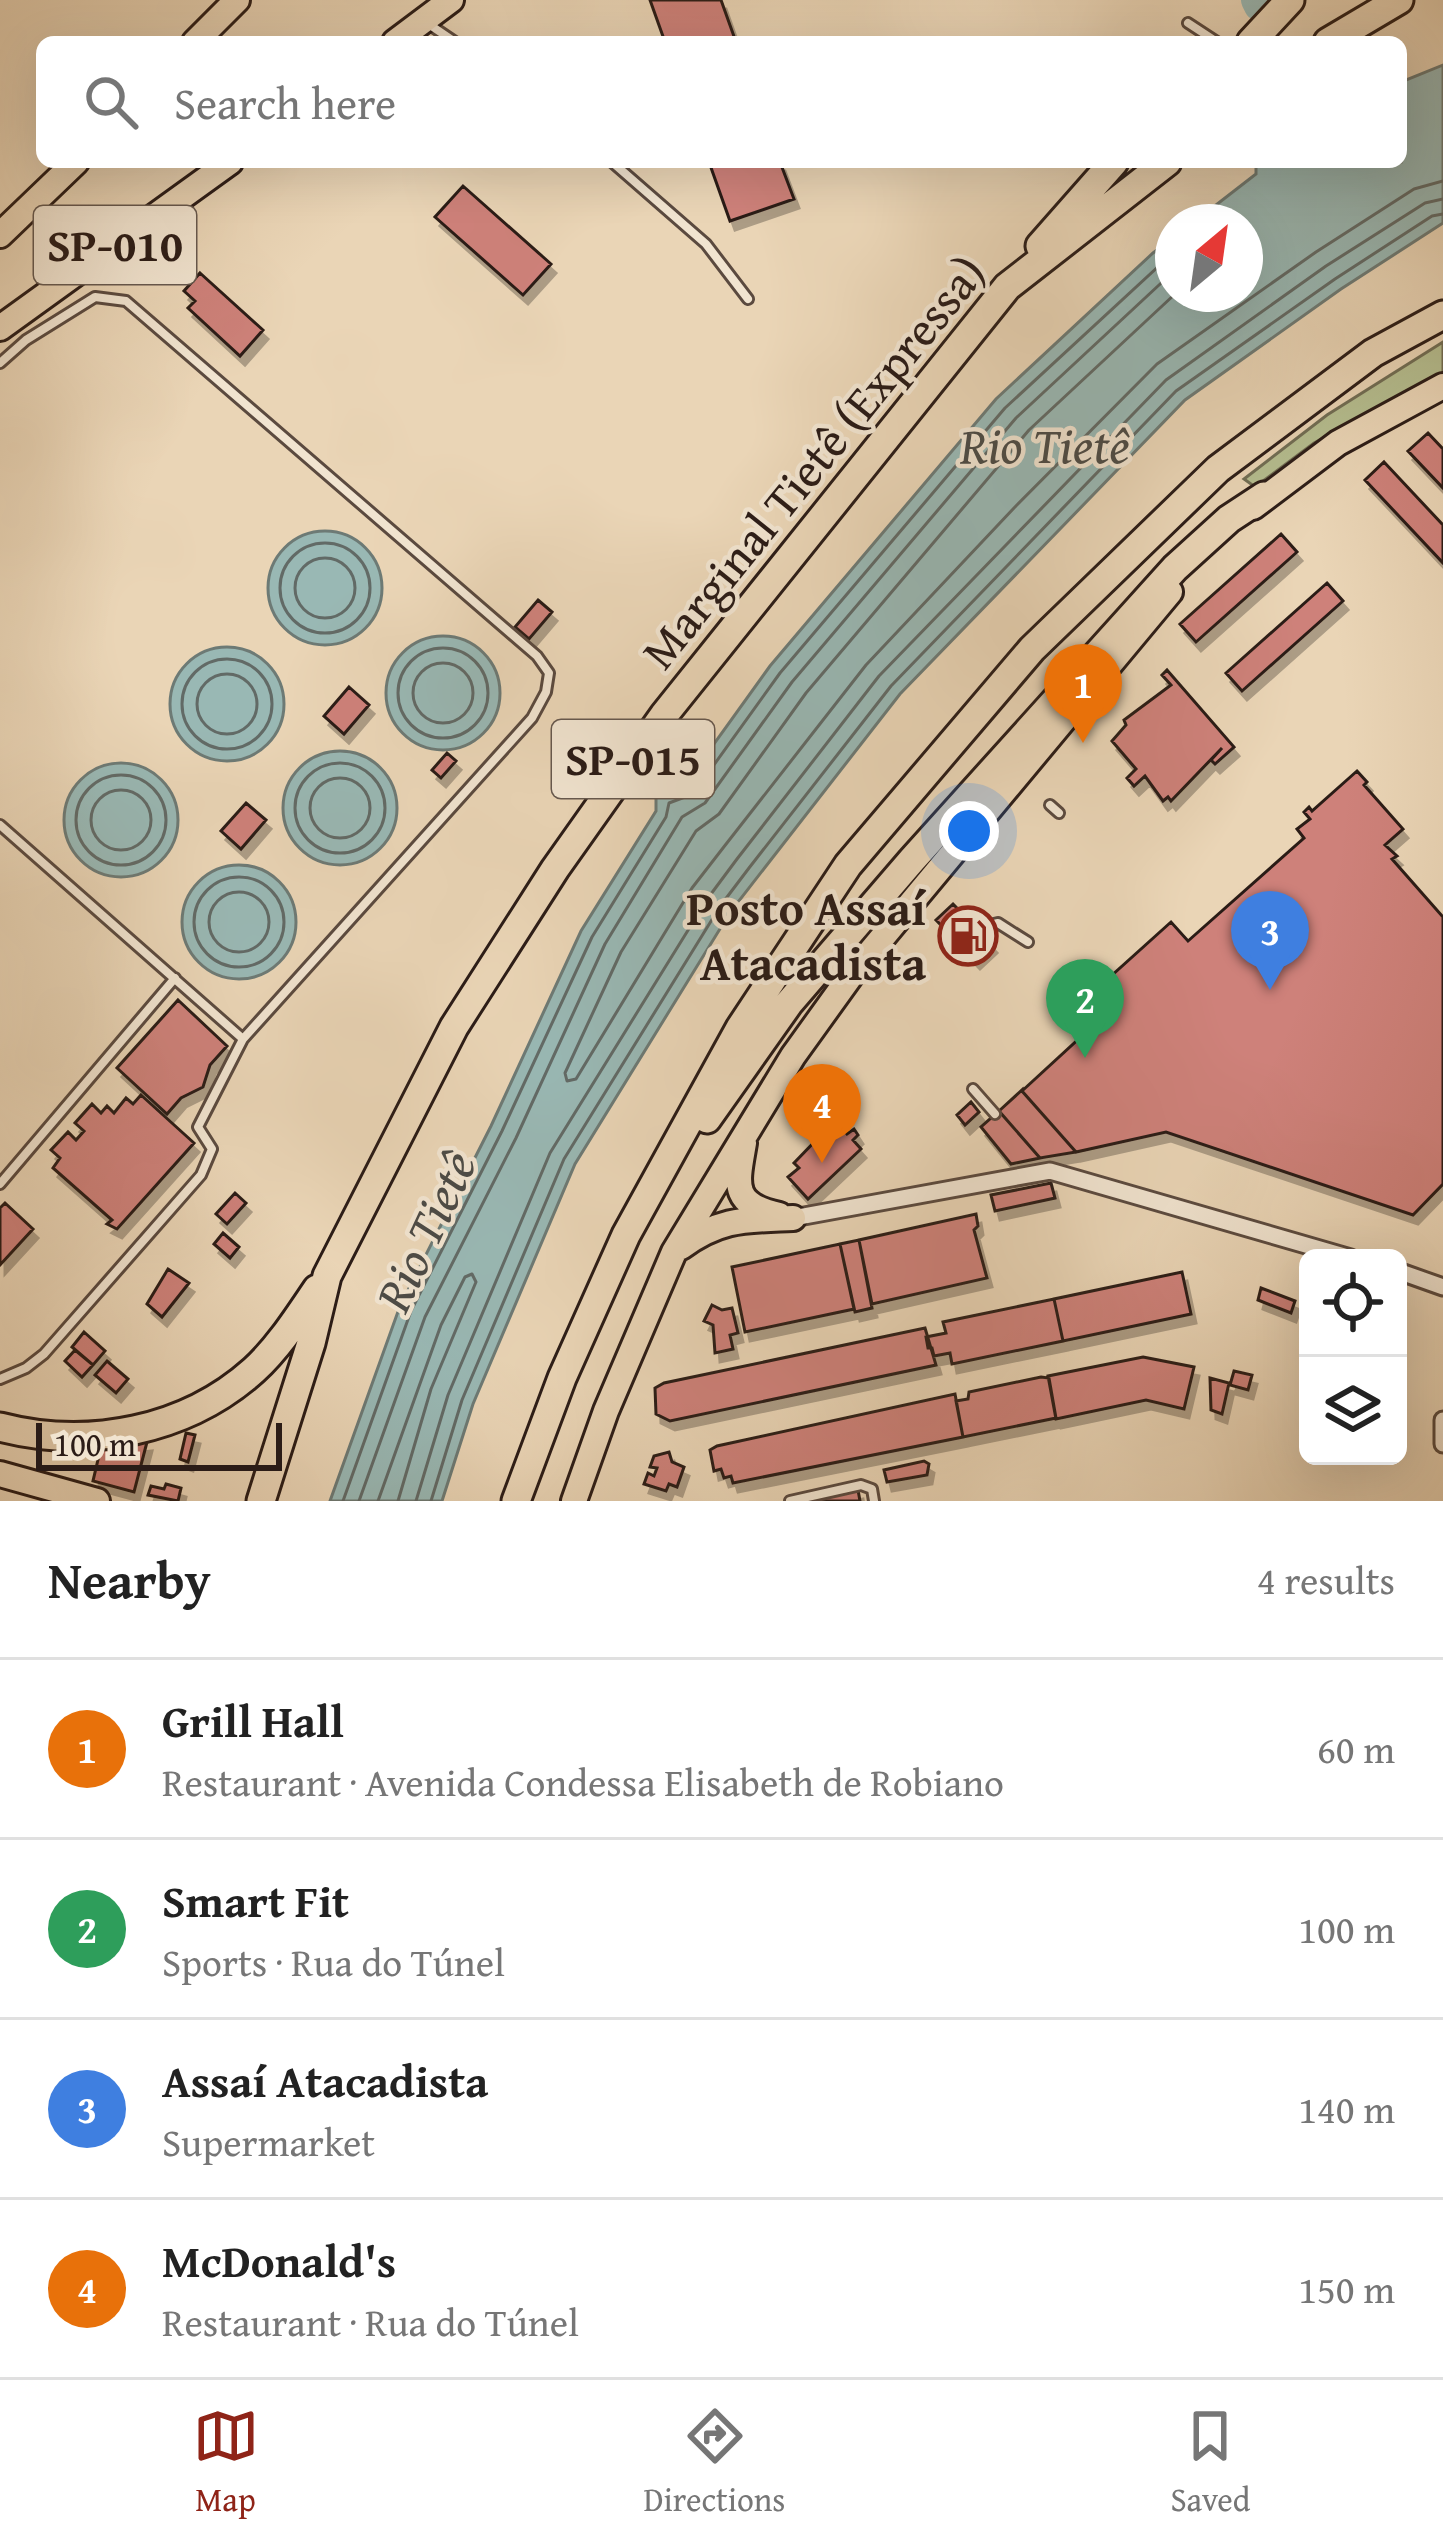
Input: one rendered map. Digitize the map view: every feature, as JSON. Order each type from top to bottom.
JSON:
[{"type":"highway","points":[[1257,36],[1290,0]]},
{"type":"highway","points":[[1338,36],[1399,0]]},
{"type":"highway","points":[[1007,287],[1108,168]]},
{"type":"highway","name":"Marginal Tietê (Expressa)","points":[[261,1501],[327,1276],[454,1027],[555,869],[664,716],[1007,287],[1159,168]]},
{"type":"highway","points":[[516,1501],[562,1378],[626,1235],[740,1028],[848,866],[1032,649],[1218,469],[1373,353],[1443,315]]},
{"type":"highway","points":[[626,1235],[789,1003],[857,922],[1175,568],[1229,519],[1264,496]]},
{"type":"highway","points":[[0,1427],[88,1438],[195,1412],[255,1369],[278,1346],[327,1276]]},
{"type":"main road","points":[[201,36],[237,0]]},
{"type":"main road","points":[[403,36],[451,0]]},
{"type":"main road","name":"SP-010","points":[[0,235],[70,168]]},
{"type":"main road","name":"SP-010","points":[[0,328],[222,168]]},
{"type":"main road","points":[[574,1501],[606,1411],[674,1252],[793,1056],[866,957],[1175,586],[1264,496],[1338,443],[1443,386]]},
{"type":"main road","points":[[747,1128],[738,1179],[742,1197],[758,1209],[793,1218]]},
{"type":"main road","points":[[674,1252],[716,1224],[793,1218]]},
{"type":"main road","points":[[0,1474],[97,1501]]},
{"type":"street","points":[[793,1218],[822,1216],[1037,1166],[1321,1249]]},
{"type":"street","points":[[1407,1274],[1443,1287]]},
{"type":"street","points":[[1443,1420],[1443,1444]]},
{"type":"lane","points":[[424,21],[446,36]]},
{"type":"lane","points":[[1188,23],[1208,36]]},
{"type":"lane","points":[[619,168],[706,244],[748,299]]},
{"type":"lane","points":[[0,362],[95,297],[126,301],[537,656],[549,673],[546,692],[532,718],[243,1039],[198,1127],[212,1150],[201,1174],[44,1354],[26,1368],[0,1378]]},
{"type":"lane","points":[[1050,805],[1059,813]]},
{"type":"lane","points":[[0,825],[243,1039]]},
{"type":"lane","points":[[977,928],[998,922],[1028,942]]},
{"type":"lane","points":[[0,1184],[175,978]]},
{"type":"lane","points":[[974,1089],[995,1114]]},
{"type":"lane","points":[[790,1501],[867,1486],[874,1501]]},
{"type":"green space","points":[[1443,342],[1443,373],[1314,443],[1255,487],[1244,479],[1327,415]]},
{"type":"water","name":"Rio Tietê","points":[[1443,65],[1443,223],[1185,400],[900,694],[731,911],[575,1164],[473,1404],[442,1501],[330,1501],[400,1306],[491,1126],[581,931],[656,811],[656,781],[666,788],[683,787],[770,666],[996,399],[1153,253],[1155,312],[1263,312],[1263,204],[1217,204],[1256,174],[1256,168],[1407,168],[1407,80]]},
{"type":"water","points":[[325,531],[347,536],[365,548],[377,566],[382,588],[377,610],[365,628],[347,640],[325,645],[303,640],[285,628],[273,610],[268,588],[273,566],[285,548],[303,536]]},
{"type":"water","points":[[443,636],[465,641],[483,653],[495,671],[500,693],[495,715],[483,733],[465,745],[443,750],[421,745],[403,733],[391,715],[386,693],[391,671],[403,653],[421,641]]},
{"type":"water","points":[[227,647],[249,651],[267,664],[280,682],[284,704],[280,726],[267,744],[249,757],[227,761],[205,757],[187,744],[174,726],[170,704],[174,682],[187,664],[205,651]]},
{"type":"water","points":[[340,751],[362,756],[380,768],[392,786],[397,808],[392,830],[380,848],[362,860],[340,865],[318,860],[300,848],[288,830],[283,808],[288,786],[300,768],[318,756]]},
{"type":"water","points":[[121,763],[143,768],[161,780],[173,798],[178,820],[173,842],[161,860],[143,872],[121,877],[99,872],[81,860],[69,842],[64,820],[69,798],[81,780],[99,768]]},
{"type":"water","points":[[239,865],[261,870],[279,882],[291,900],[296,922],[291,944],[279,962],[261,974],[239,979],[217,974],[199,962],[187,944],[182,922],[187,900],[199,882],[217,870]]},
{"type":"building","points":[[650,0],[721,0],[734,36],[663,36]]},
{"type":"building","points":[[711,168],[782,168],[794,199],[730,221]]},
{"type":"building","points":[[463,186],[551,264],[523,295],[435,217]]},
{"type":"building","points":[[200,273],[263,330],[240,356],[188,308],[195,301],[184,291]]},
{"type":"building","points":[[1428,433],[1443,449],[1443,488],[1408,451]]},
{"type":"building","points":[[1384,462],[1443,525],[1443,563],[1365,480]]},
{"type":"building","points":[[1281,534],[1297,552],[1196,642],[1180,624]]},
{"type":"building","points":[[1327,583],[1343,601],[1242,691],[1226,673]]},
{"type":"building","points":[[538,600],[552,612],[529,639],[515,627]]},
{"type":"building","points":[[1167,670],[1234,747],[1215,764],[1211,760],[1222,748],[1171,801],[1168,797],[1163,801],[1145,776],[1134,786],[1127,778],[1136,769],[1112,741],[1126,725],[1124,720],[1171,685],[1162,675]]},
{"type":"building","points":[[349,687],[369,705],[344,734],[324,716]]},
{"type":"building","points":[[447,753],[456,761],[441,778],[432,770]]},
{"type":"building","points":[[1357,771],[1403,829],[1385,845],[1397,856],[1392,859],[1443,917],[1443,1184],[1413,1215],[1166,1132],[1076,1152],[1022,1091],[1085,1033],[1069,1014],[1171,922],[1188,941],[1304,838],[1297,829],[1310,819],[1304,812],[1309,807],[1312,811]]},
{"type":"building","points":[[246,803],[266,820],[241,849],[221,831]]},
{"type":"building","name":"Posto Assaí Atacadista","points":[[953,904],[992,944],[975,960],[936,920]]},
{"type":"building","points":[[178,1000],[227,1046],[210,1065],[203,1087],[181,1098],[167,1114],[117,1068]]},
{"type":"building","points":[[1022,1090],[1076,1152],[1040,1158],[999,1111]]},
{"type":"building","points":[[141,1095],[194,1143],[117,1229],[53,1168],[60,1158],[51,1150],[68,1132],[76,1140],[84,1131],[75,1123],[92,1104],[101,1113],[107,1106],[114,1113],[126,1098],[133,1104]]},
{"type":"building","points":[[971,1102],[979,1112],[965,1125],[957,1115]]},
{"type":"building","points":[[999,1111],[1040,1158],[1011,1164],[981,1127]]},
{"type":"building","points":[[841,1126],[847,1134],[854,1129],[858,1135],[853,1140],[861,1149],[808,1199],[788,1177],[799,1168],[794,1163],[824,1132],[829,1137]]},
{"type":"building","points":[[1051,1183],[1055,1198],[995,1211],[991,1195]]},
{"type":"building","points":[[235,1193],[246,1203],[227,1224],[216,1214]]},
{"type":"building","points":[[5,1203],[33,1229],[0,1265],[0,1208]]},
{"type":"building","points":[[976,1214],[974,1230],[987,1278],[872,1304],[859,1240]]},
{"type":"building","points":[[223,1233],[239,1247],[230,1258],[214,1244]]},
{"type":"building","points":[[859,1240],[872,1308],[855,1312],[840,1244]]},
{"type":"building","points":[[840,1244],[854,1309],[745,1332],[732,1267]]},
{"type":"building","points":[[168,1269],[189,1283],[162,1317],[147,1304]]},
{"type":"building","points":[[1182,1272],[1191,1314],[1063,1341],[1054,1299]]},
{"type":"building","points":[[1261,1288],[1295,1301],[1291,1313],[1258,1300]]},
{"type":"building","points":[[1054,1299],[1063,1341],[952,1364],[950,1353],[934,1356],[928,1348],[926,1337],[946,1333],[943,1322]]},
{"type":"building","points":[[712,1305],[732,1308],[738,1333],[730,1335],[733,1349],[715,1353],[713,1325],[704,1321]]},
{"type":"building","points":[[925,1328],[936,1365],[670,1421],[656,1414],[655,1388],[664,1383]]},
{"type":"building","points":[[84,1332],[105,1351],[93,1365],[72,1347]]},
{"type":"building","points":[[75,1350],[93,1365],[82,1377],[65,1361]]},
{"type":"building","points":[[1143,1357],[1194,1367],[1184,1409],[1146,1400],[1056,1419],[1048,1376]]},
{"type":"building","points":[[107,1361],[128,1379],[116,1393],[95,1375]]},
{"type":"building","points":[[1234,1371],[1252,1375],[1248,1390],[1230,1385]]},
{"type":"building","points":[[1049,1378],[1056,1418],[963,1437],[956,1401],[968,1399],[969,1392]]},
{"type":"building","points":[[1210,1378],[1229,1383],[1222,1414],[1211,1410]]},
{"type":"building","points":[[955,1394],[963,1437],[733,1483],[721,1469],[714,1471],[710,1450],[717,1446]]},
{"type":"building","points":[[186,1433],[195,1435],[188,1462],[180,1459]]},
{"type":"building","points":[[147,1442],[134,1492],[93,1481],[101,1447]]},
{"type":"building","points":[[669,1452],[672,1462],[684,1467],[677,1487],[669,1484],[666,1491],[644,1484],[648,1473],[654,1476],[657,1468],[650,1467],[654,1456]]},
{"type":"building","points":[[924,1461],[929,1464],[927,1475],[887,1482],[884,1470]]},
{"type":"building","points":[[166,1484],[181,1488],[178,1501],[148,1495],[151,1486],[164,1489]]},
{"type":"building","points":[[858,1490],[860,1501],[805,1501]]},
{"type":"waterway","points":[[1256,0],[1259,6]]},
{"type":"place","name":"Grill Hall","points":[[1083,743]]},
{"type":"place","name":"Posto Assaí Atacadista","points":[[968,936]]},
{"type":"place","name":"Assaí Atacadista","points":[[1270,990]]},
{"type":"place","name":"Smart Fit","points":[[1085,1058]]},
{"type":"place","name":"McDonald's","points":[[822,1163]]}]
